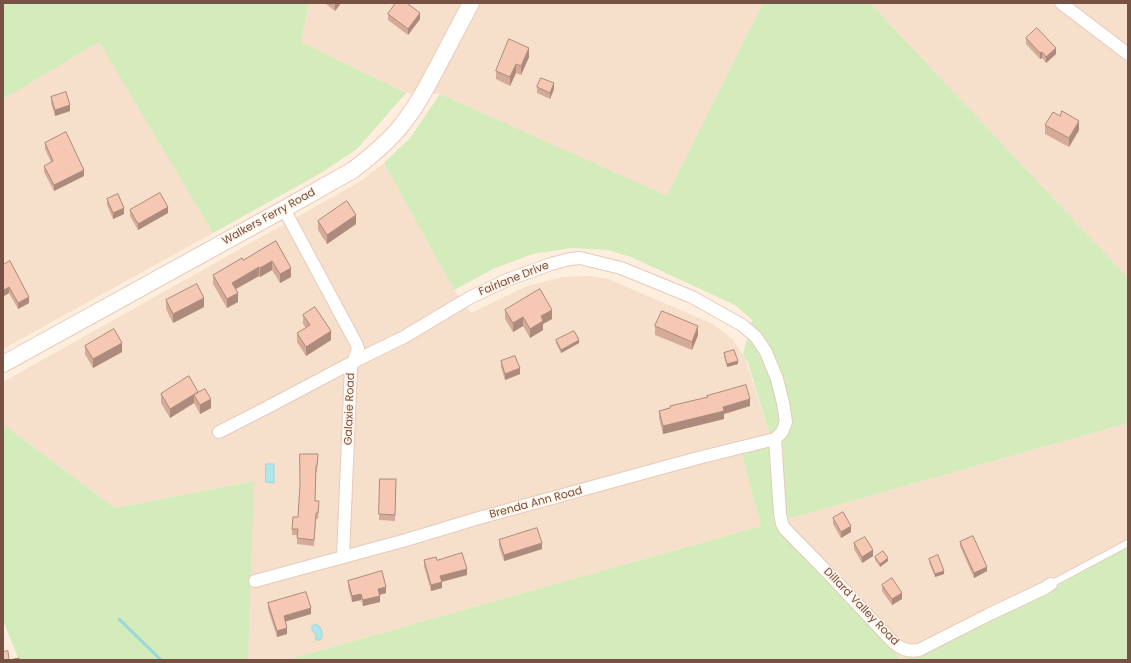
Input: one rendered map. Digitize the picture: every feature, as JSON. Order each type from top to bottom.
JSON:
[{"type":"street","name":"Walkers Ferry Road","points":[[3,364],[353,170],[385,143],[415,106],[471,3]]},
{"type":"street","points":[[1061,3],[1128,54]]},
{"type":"street","name":"Galaxie Road","points":[[284,209],[355,339],[358,349],[351,368],[344,556]]},
{"type":"street","name":"Fairlane Drive","points":[[219,432],[404,337],[471,297],[507,280],[551,264],[580,258],[621,268],[692,296],[742,325],[756,337],[766,352],[777,379],[782,399],[786,422],[782,432],[775,439]]},
{"type":"street","name":"Brenda Ann Road","points":[[255,581],[660,469],[775,439]]},
{"type":"street","name":"Dillard Valley Road","points":[[775,439],[780,513],[782,524],[785,529],[892,641],[904,650],[919,650],[1051,584]]},
{"type":"lane","points":[[1051,584],[1128,543]]},
{"type":"shaded area","points":[[309,3],[763,3],[667,197],[440,94],[406,93],[301,42]]},
{"type":"shaded area","points":[[870,3],[1128,3],[1128,278]]},
{"type":"shaded area","points":[[99,42],[213,233],[3,349],[3,99]]},
{"type":"shaded area","points":[[384,163],[454,290],[471,313],[527,286],[563,277],[590,276],[608,279],[713,324],[733,340],[745,358],[773,445],[742,455],[761,526],[286,660],[248,660],[253,481],[115,508],[3,424],[3,382],[361,181]]},
{"type":"shaded area","points":[[1128,423],[1128,541],[974,628],[901,660],[781,521]]},
{"type":"green space","points":[[3,3],[309,3],[301,42],[406,93],[357,149],[321,173],[213,233],[99,42],[3,99]]},
{"type":"green space","points":[[763,3],[870,3],[1128,278],[1128,423],[781,521],[901,660],[286,660],[761,526],[742,455],[773,445],[748,363],[743,354],[752,320],[735,305],[631,257],[608,250],[571,248],[533,254],[493,269],[454,290],[384,163],[410,138],[440,94],[667,196]]},
{"type":"green space","points":[[3,424],[115,508],[254,481],[248,660],[19,660],[3,621]]},
{"type":"green space","points":[[1128,541],[1128,660],[901,660],[974,628]]},
{"type":"water","points":[[266,464],[274,464],[274,483],[266,482]]},
{"type":"water","points":[[315,624],[319,626],[322,631],[322,637],[320,640],[316,640],[316,635],[312,630],[312,627]]},
{"type":"building","points":[[396,3],[407,3],[420,13],[408,29],[388,14]]},
{"type":"building","points":[[1037,28],[1056,48],[1046,57],[1042,52],[1040,53],[1026,38]]},
{"type":"building","points":[[509,39],[529,48],[521,66],[516,64],[510,77],[496,71]]},
{"type":"building","points":[[541,78],[554,83],[550,93],[537,87]]},
{"type":"building","points":[[66,92],[70,105],[55,110],[51,97]]},
{"type":"building","points":[[1062,111],[1079,121],[1069,138],[1045,125],[1053,112],[1060,116]]},
{"type":"building","points":[[66,132],[84,170],[54,185],[44,166],[53,161],[45,143]]},
{"type":"building","points":[[160,193],[168,207],[138,224],[130,210]]},
{"type":"building","points":[[118,194],[124,208],[113,213],[107,199]]},
{"type":"building","points":[[347,201],[356,215],[327,235],[318,221]]},
{"type":"building","points":[[276,241],[291,268],[280,274],[272,261],[260,268],[259,267],[232,283],[238,293],[227,299],[213,275]]},
{"type":"building","points":[[10,261],[29,297],[18,303],[9,287],[4,290],[3,288],[3,265]]},
{"type":"building","points":[[197,284],[204,298],[173,314],[166,300]]},
{"type":"building","points":[[540,289],[552,310],[541,316],[543,321],[530,329],[523,317],[513,323],[505,310]]},
{"type":"building","points":[[315,307],[331,331],[306,347],[297,333],[310,325],[303,315]]},
{"type":"building","points":[[662,311],[698,326],[692,342],[655,326]]},
{"type":"building","points":[[114,329],[122,343],[93,359],[85,346]]},
{"type":"building","points":[[574,331],[579,340],[561,350],[556,340]]},
{"type":"building","points":[[734,350],[738,361],[727,364],[724,353]]},
{"type":"building","points":[[515,356],[520,368],[505,374],[501,361]]},
{"type":"building","points":[[189,376],[198,392],[170,409],[161,394]]},
{"type":"building","points":[[746,385],[750,399],[723,407],[724,411],[663,426],[659,411],[670,408],[670,406],[708,397],[707,396]]},
{"type":"building","points":[[205,389],[211,399],[200,405],[194,395]]},
{"type":"building","points":[[300,454],[318,454],[316,466],[315,501],[319,501],[318,513],[316,513],[314,540],[297,538],[298,529],[292,529],[293,517],[298,517]]},
{"type":"building","points":[[380,479],[396,479],[395,515],[379,514]]},
{"type":"building","points":[[843,512],[851,526],[841,532],[833,518]]},
{"type":"building","points":[[537,528],[542,543],[504,555],[499,540]]},
{"type":"building","points":[[973,536],[987,567],[974,573],[960,542]]},
{"type":"building","points":[[865,537],[873,550],[862,557],[854,543]]},
{"type":"building","points":[[883,551],[888,558],[880,564],[875,557]]},
{"type":"building","points":[[462,553],[467,569],[440,576],[442,582],[431,585],[424,560],[436,557],[437,560]]},
{"type":"building","points":[[938,555],[944,571],[935,574],[929,559]]},
{"type":"building","points":[[382,571],[386,587],[378,589],[380,596],[363,600],[361,594],[352,596],[348,581]]},
{"type":"building","points":[[892,578],[902,593],[892,599],[882,585]]},
{"type":"building","points":[[306,592],[311,608],[284,616],[287,628],[277,631],[268,603]]},
{"type":"building","points":[[8,651],[9,660],[3,660],[3,652]]},
{"type":"waterway","points":[[119,619],[161,660]]}]
